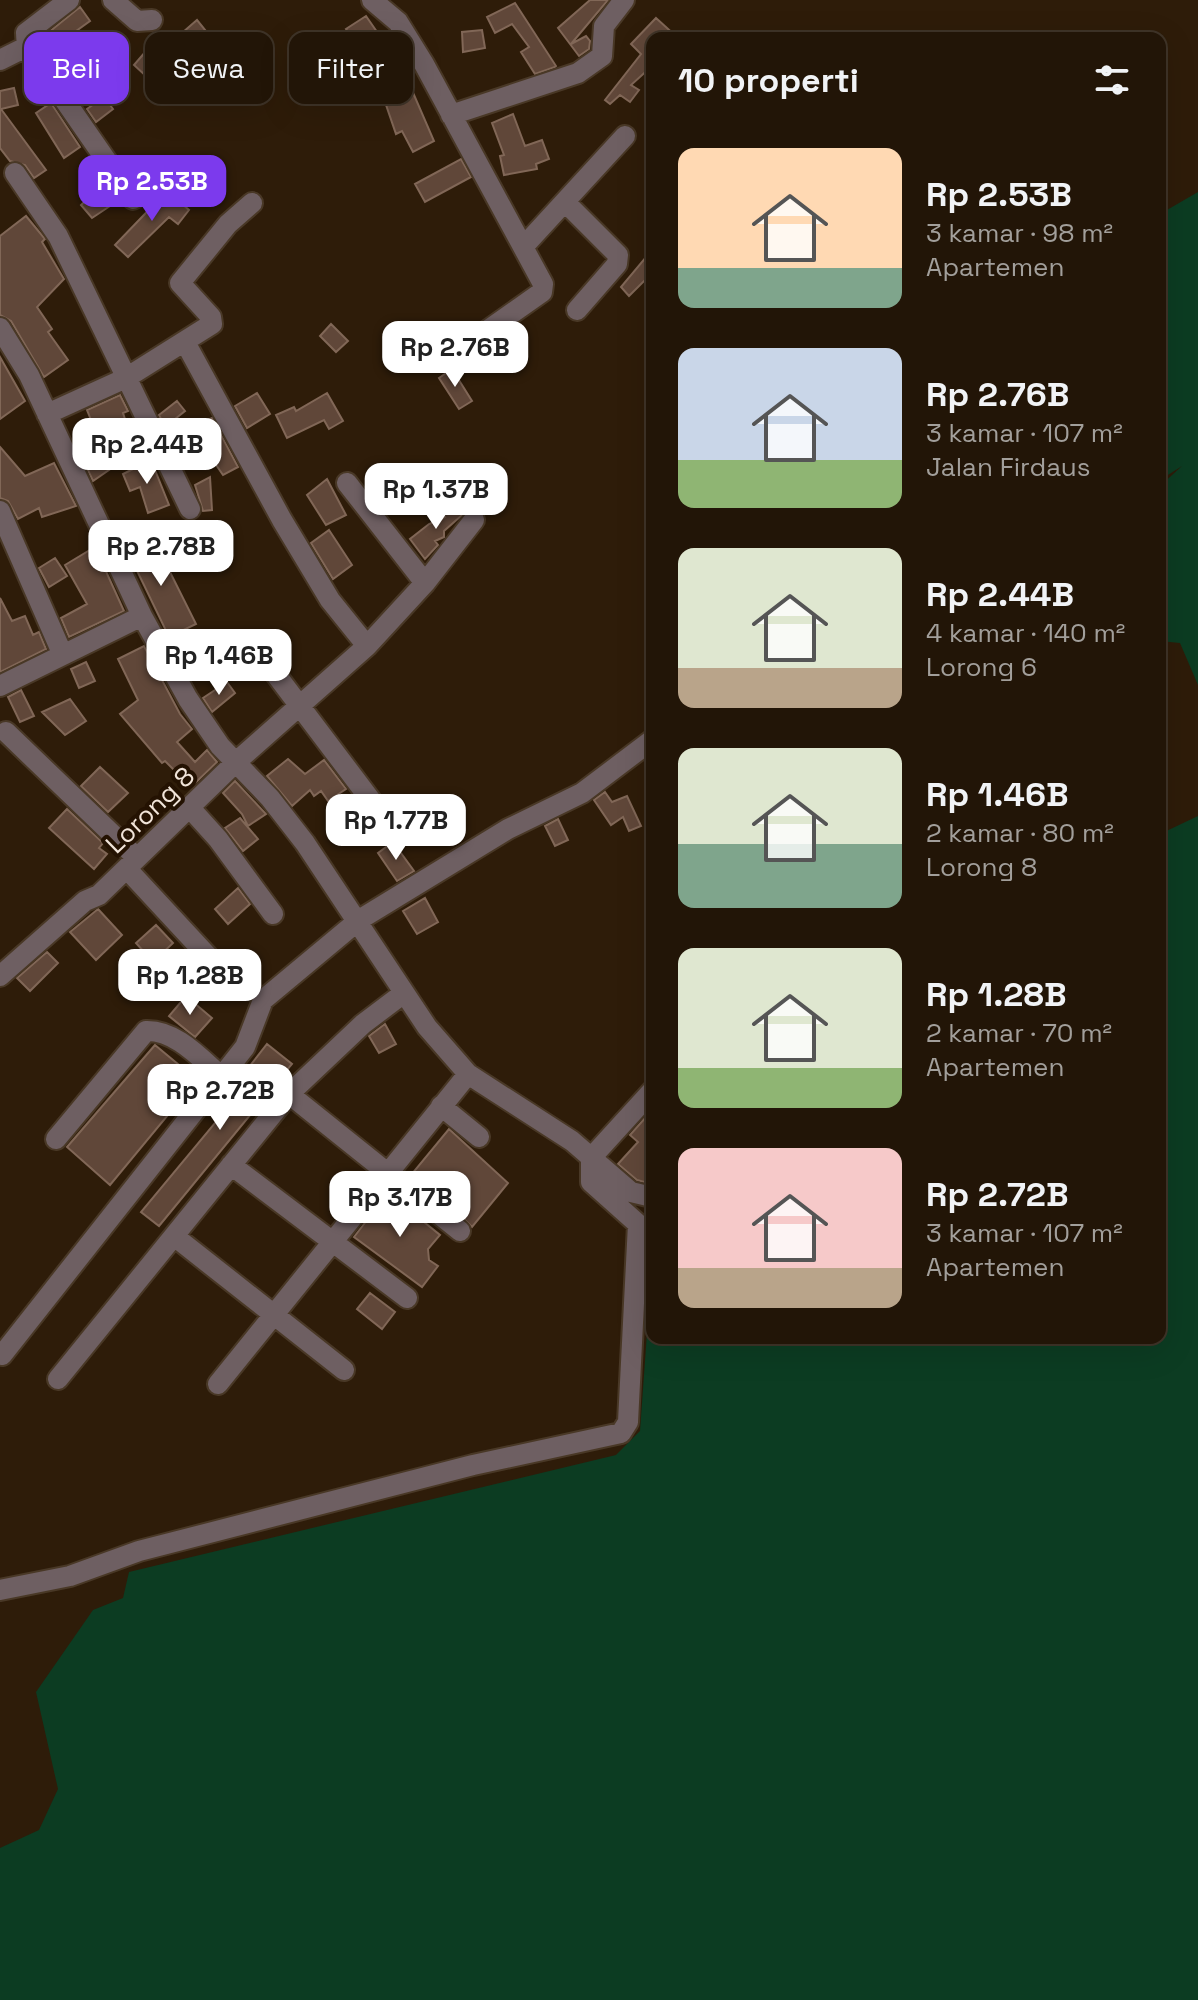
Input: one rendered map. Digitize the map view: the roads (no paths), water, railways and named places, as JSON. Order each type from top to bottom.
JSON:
[{"type":"street","points":[[27,32],[69,0]]},
{"type":"street","points":[[113,0],[137,21],[152,20]]},
{"type":"street","points":[[372,0],[398,22],[543,284],[542,292],[474,340]]},
{"type":"street","points":[[451,115],[578,73],[602,56],[604,26],[624,0]]},
{"type":"street","points":[[0,60],[24,50]]},
{"type":"street","points":[[66,104],[133,199]]},
{"type":"street","points":[[524,246],[625,136]]},
{"type":"street","points":[[15,173],[58,236],[190,509]]},
{"type":"street","points":[[565,202],[618,255],[617,264],[577,310]]},
{"type":"street","points":[[47,414],[126,378],[212,324],[211,317],[180,283],[234,218],[252,203]]},
{"type":"street","points":[[0,328],[29,375],[142,616],[188,699],[220,746],[279,809],[359,920],[436,1039],[468,1074],[551,1126],[631,1192],[646,1196]]},
{"type":"street","points":[[185,342],[288,531],[330,600],[367,646]]},
{"type":"street","points":[[347,483],[425,583]]},
{"type":"street","points":[[0,511],[62,653]]},
{"type":"street","name":"Lorong 8","points":[[0,976],[85,901],[99,895],[236,762],[367,646],[425,583],[474,520]]},
{"type":"street","points":[[0,686],[142,616]]},
{"type":"street","points":[[259,652],[379,811]]},
{"type":"street","points":[[6,732],[132,863],[215,964]]},
{"type":"street","points":[[2,1355],[245,1047],[263,1000],[359,920],[508,829],[582,793],[646,745]]},
{"type":"street","points":[[190,808],[218,839],[273,914]]},
{"type":"street","points":[[58,1379],[289,1094],[363,1024],[404,993]]},
{"type":"street","points":[[56,1139],[146,1031],[161,1031],[172,1036],[222,1077]]},
{"type":"street","points":[[218,1384],[331,1240],[468,1074]]},
{"type":"street","points":[[289,1094],[460,1231]]},
{"type":"street","points":[[0,1590],[70,1576],[139,1551],[473,1465],[621,1433],[628,1422],[638,1224],[591,1182],[591,1158],[646,1098]]},
{"type":"street","points":[[441,1106],[479,1137]]},
{"type":"street","points":[[231,1165],[407,1298]]},
{"type":"street","points":[[174,1236],[344,1370]]}]
